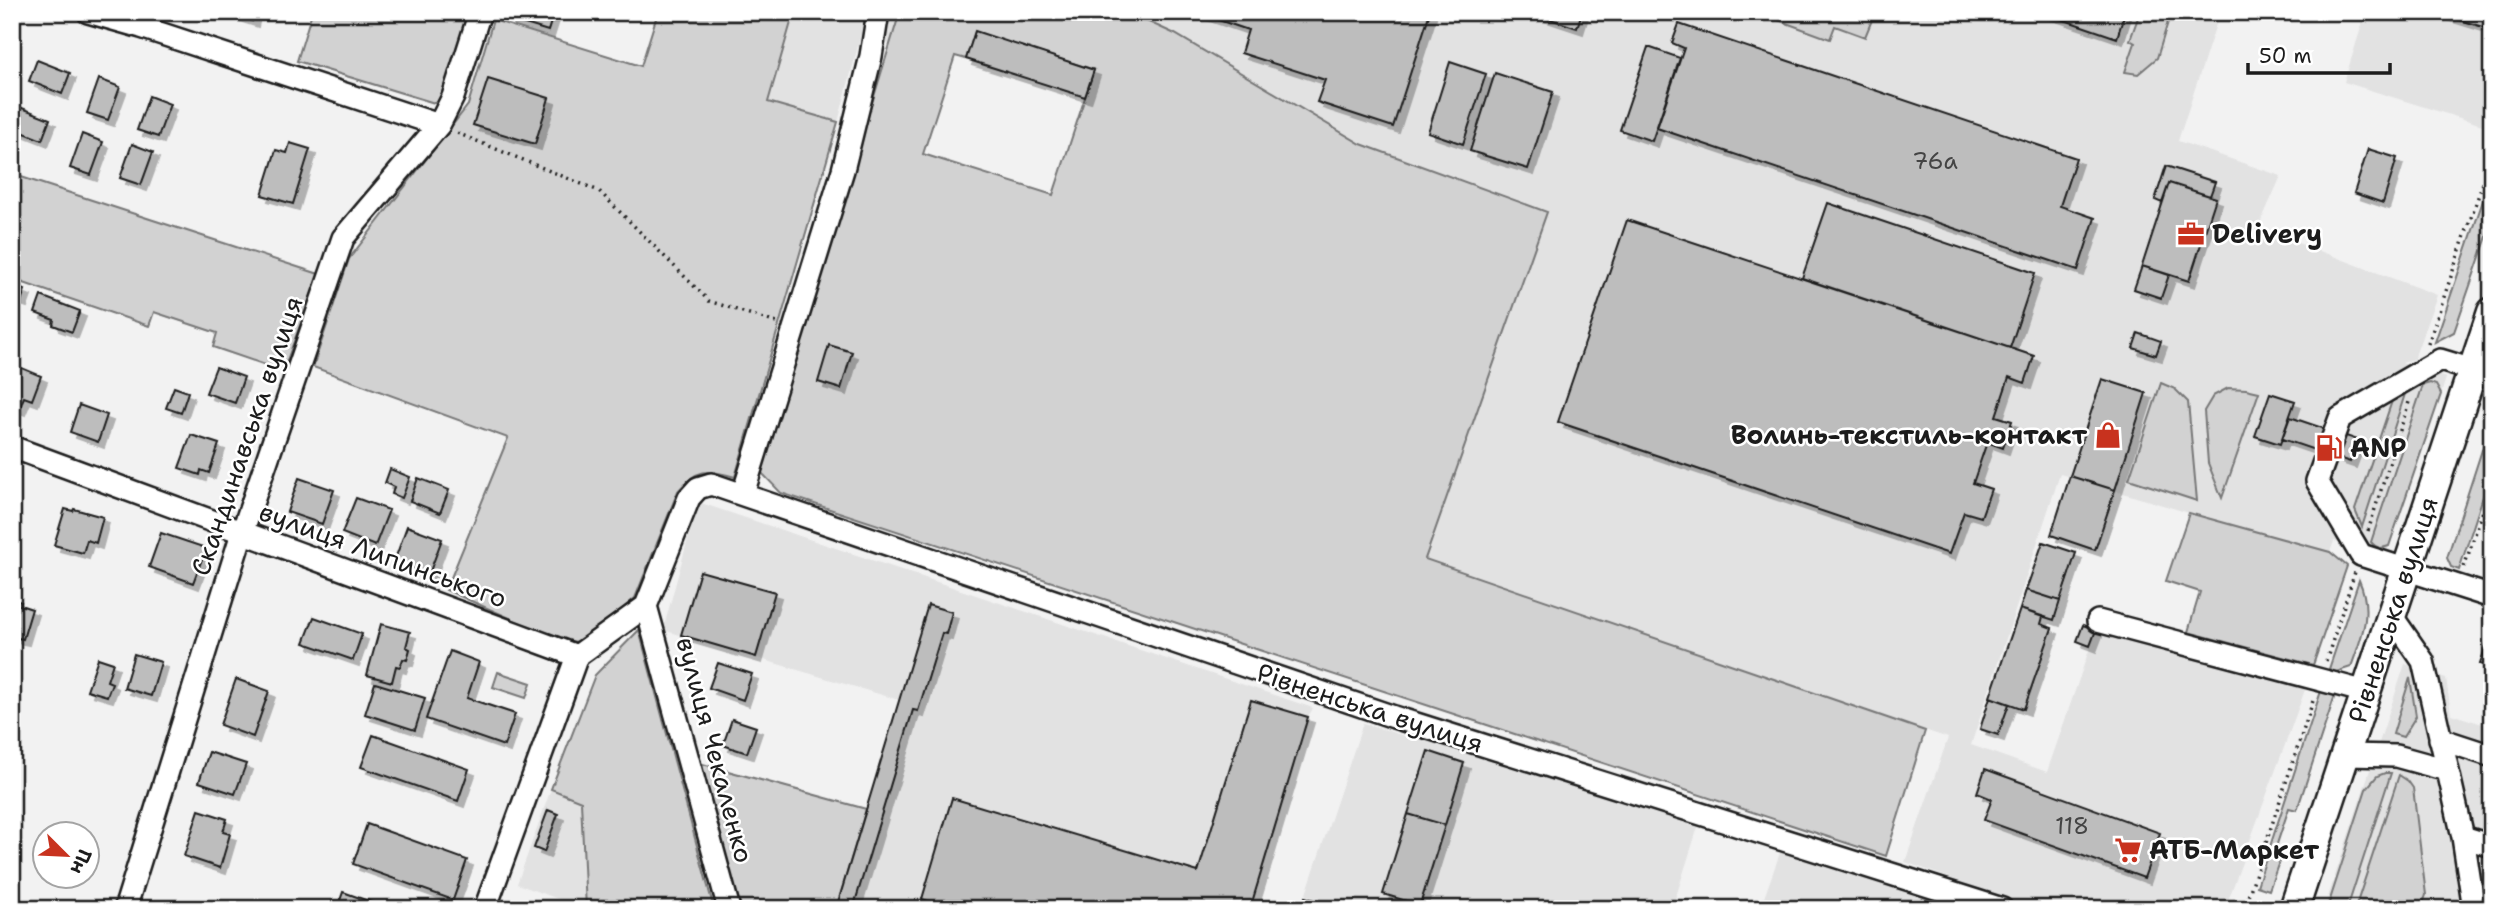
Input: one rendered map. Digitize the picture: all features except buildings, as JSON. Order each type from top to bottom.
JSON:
[{"type":"main road","name":"Рівненська вулиця","points":[[2294,909],[2492,312]]},
{"type":"street","points":[[88,12],[143,20],[439,125]]},
{"type":"street","name":"Скандинавська вулиця","points":[[125,909],[242,533],[343,238],[439,125],[453,97],[480,12]]},
{"type":"street","points":[[743,494],[843,170],[872,56],[878,12]]},
{"type":"street","points":[[2473,370],[2440,360],[2340,418],[2317,481],[2361,555],[2492,597]]},
{"type":"street","name":"вулиця Липинського","points":[[12,447],[577,656]]},
{"type":"street","name":"Рівненська вулиця","points":[[646,606],[689,498],[698,488],[711,484],[1394,717],[2001,909]]},
{"type":"street","points":[[485,909],[577,656],[646,606]]},
{"type":"street","name":"вулиця Чекаленко","points":[[646,606],[729,909]]},
{"type":"street","points":[[2391,615],[2423,661],[2463,837],[2474,909]]},
{"type":"street","points":[[2098,621],[2366,692]]},
{"type":"street","points":[[2440,739],[2492,756]]},
{"type":"street","points":[[2345,755],[2396,755],[2447,770]]},
{"type":"street","points":[[2463,837],[2492,846]]},
{"type":"path","points":[[439,125],[599,191],[709,301],[794,328]]},
{"type":"path","points":[[2244,909],[2418,373],[2492,156]]},
{"type":"path","points":[[2458,586],[2492,484]]},
{"type":"shaded area","points":[[312,12],[473,12],[447,95],[438,104],[297,61]]},
{"type":"shaded area","points":[[658,12],[794,12],[768,102],[838,122],[735,477],[703,472],[685,483],[678,491],[635,598],[584,642],[562,641],[446,590],[508,438],[313,367],[349,259],[468,105],[493,20],[641,66]]},
{"type":"shaded area","points":[[795,12],[900,12],[890,44],[861,35],[838,122],[768,102]]},
{"type":"shaded area","points":[[900,12],[1127,12],[1175,34],[1361,144],[1547,212],[1425,559],[1925,731],[1886,856],[781,493],[759,470]],"holes":[[[975,32],[1094,70],[1053,195],[923,154],[955,56],[966,59]]]},
{"type":"shaded area","points":[[1127,12],[2220,12],[2178,141],[2281,176],[2258,228],[2437,295],[2414,359],[2402,363],[2446,378],[2441,394],[2385,558],[2334,541],[2330,552],[2060,474],[1971,745],[2047,772],[2096,630],[2306,687],[2225,909],[2035,909],[1905,862],[1948,738],[1425,559],[1547,212],[1361,144],[1175,34]]},
{"type":"shaded area","points":[[1756,12],[1864,12],[1874,15],[1865,37],[1835,26],[1830,39]]},
{"type":"shaded area","points":[[2140,12],[2171,12],[2157,58],[2138,74],[2125,72],[2135,43],[2130,40]]},
{"type":"shaded area","points":[[2366,12],[2492,12],[2492,128],[2344,82]]},
{"type":"shaded area","points":[[12,174],[319,274],[283,371],[213,347],[217,333],[154,312],[149,326],[12,279]]},
{"type":"shaded area","points":[[2492,174],[2492,222],[2454,332],[2435,342]]},
{"type":"shaded area","points":[[2161,383],[2175,389],[2188,402],[2197,501],[2129,479]]},
{"type":"shaded area","points":[[2423,385],[2436,385],[2441,394],[2389,546],[2377,547],[2371,542]]},
{"type":"shaded area","points":[[2228,388],[2259,392],[2222,498],[2208,463],[2204,411],[2213,396]]},
{"type":"shaded area","points":[[2405,394],[2362,527],[2355,510],[2392,401]]},
{"type":"shaded area","points":[[2492,419],[2492,469],[2459,570],[2451,567],[2447,558]]},
{"type":"shaded area","points":[[698,502],[1313,708],[1250,909],[836,909],[899,700],[663,630]]},
{"type":"shaded area","points":[[2189,513],[2330,552],[2347,566],[2313,665],[2188,632],[2200,592],[2166,581]]},
{"type":"shaded area","points":[[2359,580],[2366,613],[2362,634],[2351,667],[2336,672],[2329,669]]},
{"type":"shaded area","points":[[639,630],[714,909],[586,909],[581,801],[551,789],[595,675]]},
{"type":"shaded area","points":[[2405,664],[2446,678],[2451,714],[2492,727],[2492,909],[2324,909]]},
{"type":"shaded area","points":[[498,672],[531,683],[526,698],[493,687]]},
{"type":"shaded area","points":[[2410,678],[2416,716],[2403,737],[2393,734]]},
{"type":"shaded area","points":[[2322,688],[2336,692],[2297,810],[2289,808],[2274,853],[2281,856],[2269,890],[2257,886]]},
{"type":"shaded area","points":[[1363,723],[1411,738],[1412,735],[1698,827],[1672,909],[1301,909]]},
{"type":"shaded area","points":[[699,763],[866,809],[836,909],[739,909]]},
{"type":"shaded area","points":[[2391,773],[2347,909],[2327,909],[2366,789],[2377,776]]},
{"type":"shaded area","points":[[2399,775],[2413,788],[2426,895],[2421,909],[2355,909]]},
{"type":"shaded area","points":[[551,789],[581,801],[586,909],[517,884]]},
{"type":"shaded area","points":[[1781,850],[1963,909],[1760,909]]},
{"type":"place","name":"Delivery","points":[[2191,234]]},
{"type":"place","name":"Волинь-текстиль-контакт","points":[[2108,435]]},
{"type":"place","name":"ANP","points":[[2329,448]]},
{"type":"place","name":"АТБ-Маркет","points":[[2128,850]]}]
